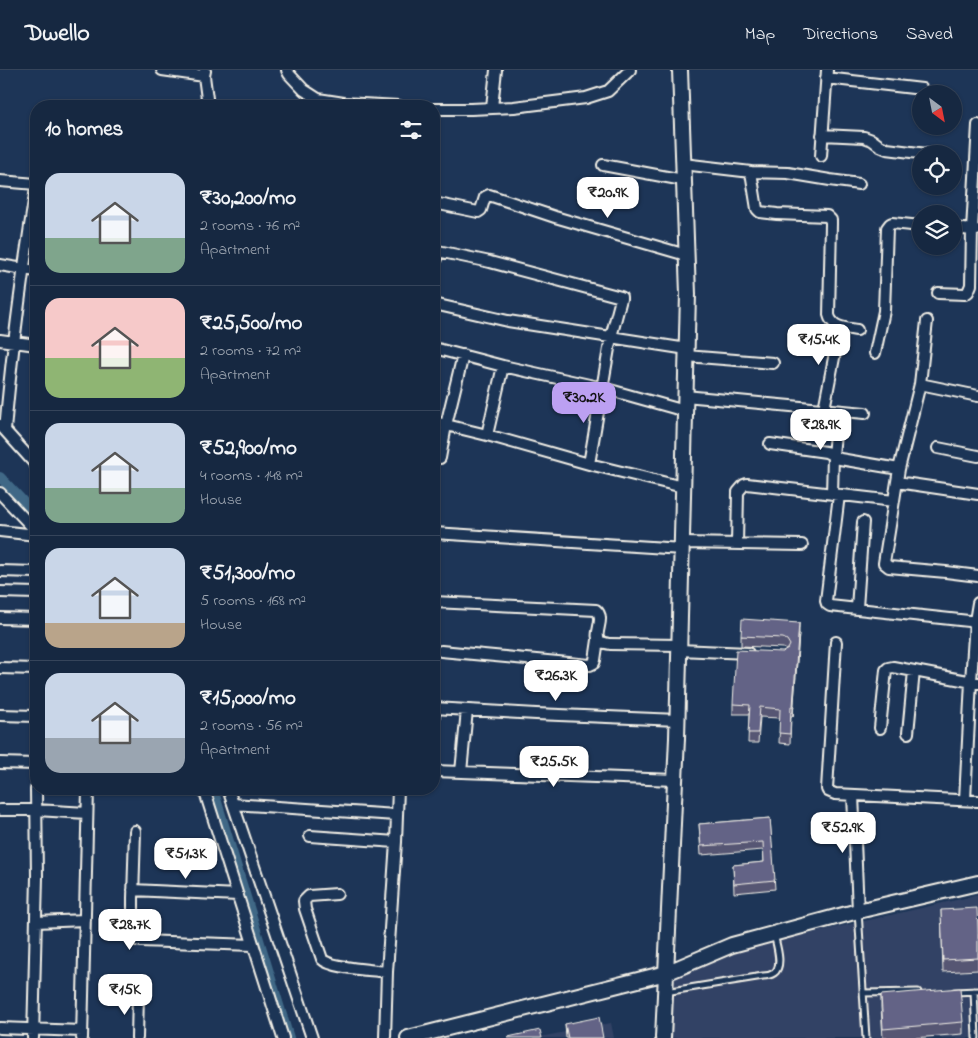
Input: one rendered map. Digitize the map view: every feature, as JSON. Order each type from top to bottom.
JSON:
[{"type":"main road","points":[[663,1038],[678,720],[688,294],[680,70]]},
{"type":"main road","points":[[408,1038],[666,973],[732,945],[858,911],[978,884]]},
{"type":"street","points":[[162,70],[205,73],[207,100]]},
{"type":"street","points":[[288,70],[289,74],[304,90],[318,99],[324,100]]},
{"type":"street","points":[[492,107],[496,70]]},
{"type":"street","points":[[440,109],[536,105],[586,98],[608,91],[630,70]]},
{"type":"street","points":[[821,156],[826,74],[912,87]]},
{"type":"street","points":[[938,293],[965,294],[970,290],[971,286],[975,230],[978,125]]},
{"type":"street","points":[[822,135],[864,137],[887,149],[912,152]]},
{"type":"street","points":[[683,164],[751,172],[788,173],[859,184]]},
{"type":"street","points":[[603,165],[683,180]]},
{"type":"street","points":[[751,172],[757,209],[759,211],[777,214],[827,216],[831,220],[829,315],[831,322],[840,327],[857,330]]},
{"type":"street","points":[[0,181],[30,185]]},
{"type":"street","points":[[440,204],[478,212],[481,210],[485,197],[489,195],[686,256]]},
{"type":"street","points":[[30,224],[2,427],[30,458]]},
{"type":"street","points":[[875,353],[884,311],[887,228],[890,224],[912,225]]},
{"type":"street","points":[[962,229],[975,230]]},
{"type":"street","points":[[440,252],[490,262],[620,296],[622,299],[611,337],[589,464]]},
{"type":"street","points":[[0,265],[30,270]]},
{"type":"street","points":[[440,305],[508,321],[611,337],[686,352],[773,363]]},
{"type":"street","points":[[927,321],[920,384],[899,469],[884,564],[889,567],[978,576]]},
{"type":"street","points":[[824,409],[840,327]]},
{"type":"street","points":[[0,340],[30,344]]},
{"type":"street","points":[[440,349],[503,366],[603,388],[685,412]]},
{"type":"street","points":[[440,458],[462,354]]},
{"type":"street","points":[[487,435],[503,366]]},
{"type":"street","points":[[920,384],[978,396]]},
{"type":"street","points":[[685,396],[865,414]]},
{"type":"street","points":[[837,411],[833,456],[835,494],[827,604],[830,606],[976,621]]},
{"type":"street","points":[[440,424],[589,464],[683,487]]},
{"type":"street","points":[[770,444],[826,452],[840,459],[899,469]]},
{"type":"street","points":[[938,448],[978,456]]},
{"type":"street","points":[[897,482],[978,494]]},
{"type":"street","points":[[736,544],[738,492],[744,485],[750,484],[894,501]]},
{"type":"street","points":[[0,493],[4,501],[30,527]]},
{"type":"street","points":[[857,608],[863,522]]},
{"type":"street","points":[[0,531],[30,533]]},
{"type":"street","points":[[440,533],[682,546],[802,544]]},
{"type":"street","points":[[0,571],[30,572]]},
{"type":"street","points":[[0,592],[30,593]]},
{"type":"street","points":[[440,602],[596,610],[599,612],[600,617],[595,660],[590,665],[442,651]]},
{"type":"street","points":[[965,800],[978,603]]},
{"type":"street","points":[[0,618],[30,619]]},
{"type":"street","points":[[598,640],[610,644],[679,647],[755,654]]},
{"type":"street","points":[[836,642],[826,788],[828,791],[831,793],[853,795],[978,801]]},
{"type":"street","points":[[880,728],[886,670],[888,668],[893,667],[974,682]]},
{"type":"street","points":[[0,668],[30,669]]},
{"type":"street","points":[[908,733],[914,672]]},
{"type":"street","points":[[440,708],[678,720]]},
{"type":"street","points":[[462,772],[467,710]]},
{"type":"street","points":[[0,715],[30,716]]},
{"type":"street","points":[[0,762],[30,764]]},
{"type":"street","points":[[440,771],[675,780]]},
{"type":"street","points":[[33,1034],[36,922],[36,795]]},
{"type":"street","points":[[0,1028],[33,1034],[82,1034],[88,795]]},
{"type":"street","points":[[206,795],[283,1038]]},
{"type":"street","points":[[230,795],[312,1038]]},
{"type":"street","points":[[385,1038],[398,795]]},
{"type":"street","points":[[853,795],[858,911]]},
{"type":"street","points":[[233,804],[396,815]]},
{"type":"street","points":[[0,810],[87,813]]},
{"type":"street","points":[[135,831],[133,890],[134,936],[136,940],[253,945]]},
{"type":"street","points":[[310,836],[396,842]]},
{"type":"street","points":[[133,890],[238,895]]},
{"type":"street","points":[[337,894],[309,896],[304,901],[322,958],[325,962],[334,965],[388,972]]},
{"type":"street","points":[[36,922],[85,920]]},
{"type":"street","points":[[137,1038],[138,994]]},
{"type":"lane","points":[[858,911],[866,1038]]},
{"type":"lane","points":[[665,992],[774,973],[778,970],[780,962],[774,934]]},
{"type":"lane","points":[[946,992],[976,991],[976,1038]]},
{"type":"lane","points":[[863,993],[927,992]]},
{"type":"shaded area","points":[[978,895],[978,1038],[672,1038],[674,979],[737,950]]},
{"type":"shaded area","points":[[611,1023],[614,1038],[535,1038]]},
{"type":"building","points":[[742,619],[799,623],[790,734],[779,733],[780,709],[760,707],[758,733],[748,733],[750,705],[733,704],[736,650],[783,652],[790,645],[783,638],[741,636]]},
{"type":"building","points":[[770,818],[775,880],[734,884],[733,865],[764,862],[763,842],[701,846],[699,824]]},
{"type":"building","points":[[977,908],[978,958],[943,960],[941,910]]},
{"type":"building","points":[[960,988],[963,1022],[883,1029],[881,995]]},
{"type":"building","points":[[599,1017],[603,1038],[568,1038],[565,1024]]},
{"type":"building","points":[[540,1030],[542,1038],[508,1038],[508,1037]]},
{"type":"waterway","points":[[0,477],[30,509]]},
{"type":"waterway","points":[[215,795],[289,1038]]}]
